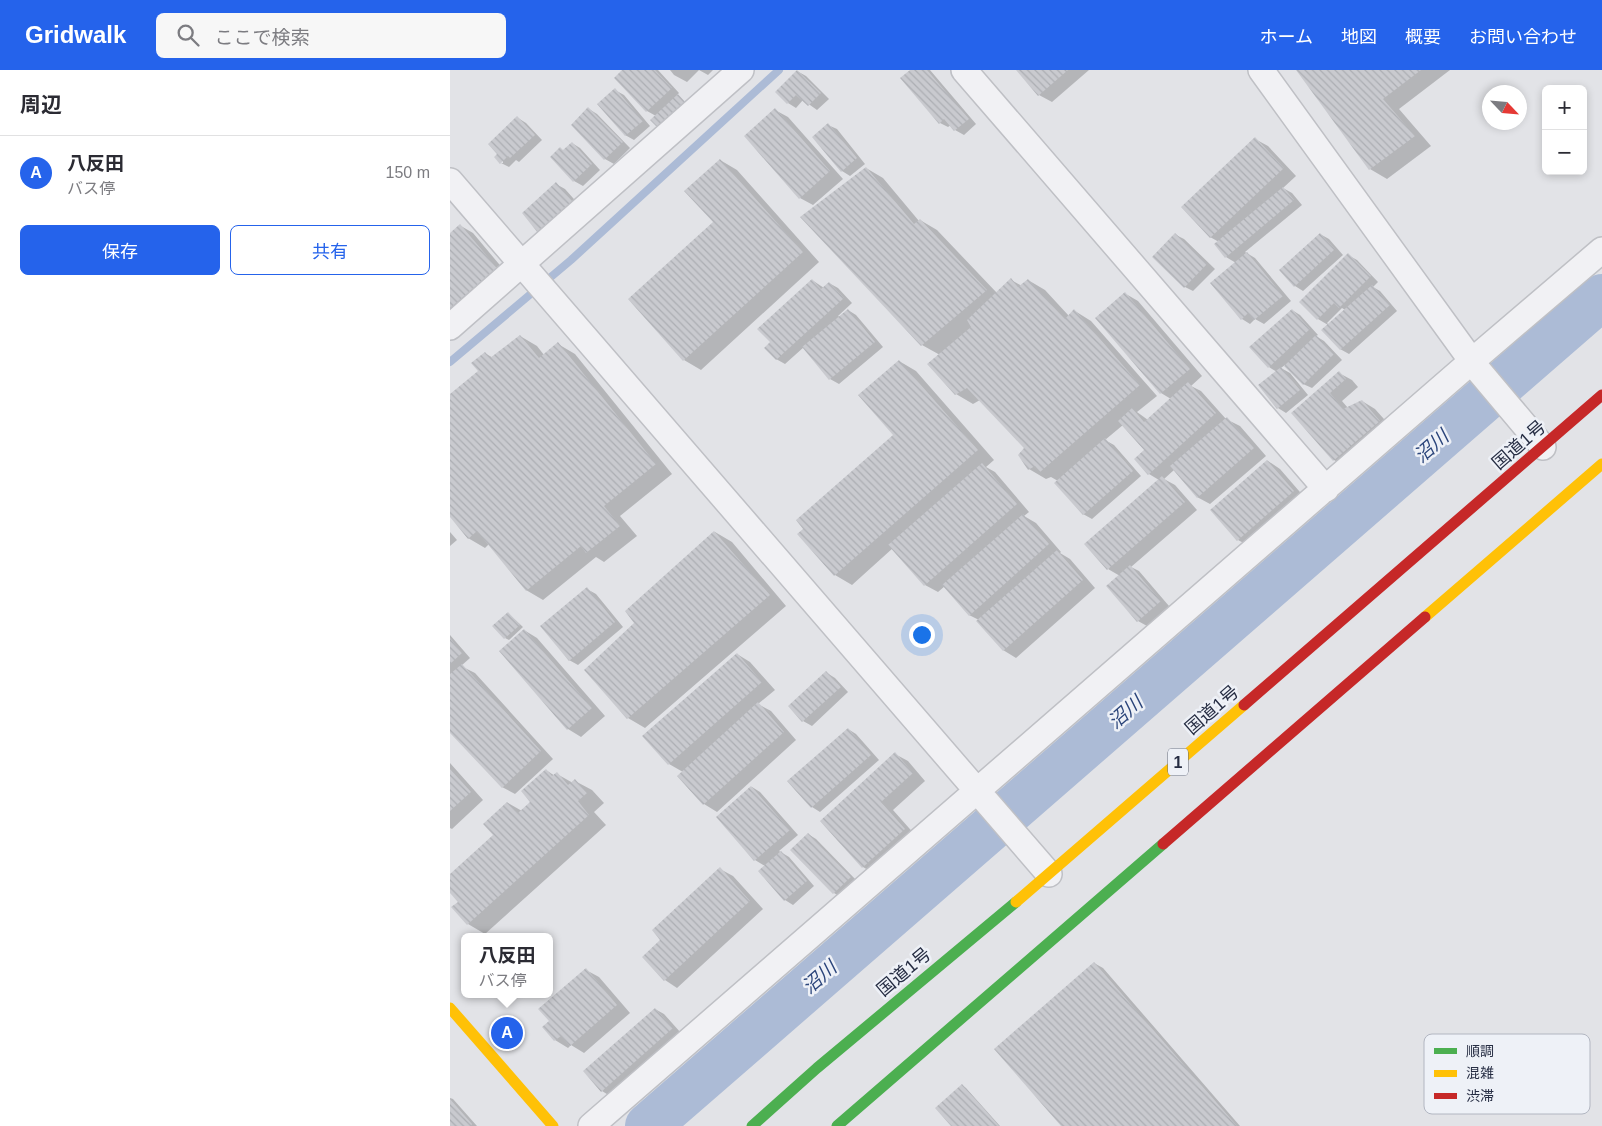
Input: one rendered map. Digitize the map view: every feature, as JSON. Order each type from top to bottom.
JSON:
[{"type":"main road","name":"国道1号","points":[[752,1126],[818,1068],[1049,874],[1602,395]]},
{"type":"main road","points":[[837,1126],[1602,464]]},
{"type":"main road","points":[[450,1008],[553,1126]]},
{"type":"street","points":[[450,327],[741,70]]},
{"type":"street","points":[[964,70],[1326,488]]},
{"type":"street","points":[[1261,70],[1475,366],[1543,447]]},
{"type":"street","points":[[450,181],[1049,874]]},
{"type":"street","points":[[591,1126],[982,796],[1326,488],[1475,366],[1602,250]]},
{"type":"building","points":[[622,70],[655,70],[672,88],[646,112],[614,78]]},
{"type":"building","points":[[797,70],[821,93],[808,106],[796,95],[787,104],[775,92]]},
{"type":"building","points":[[910,70],[927,70],[969,119],[954,131],[944,119],[939,124],[900,78]]},
{"type":"building","points":[[1016,70],[1068,70],[1038,96]]},
{"type":"building","points":[[1296,70],[1421,70],[1383,99],[1415,136],[1369,170]]},
{"type":"building","points":[[615,88],[643,121],[625,136],[597,104]]},
{"type":"building","points":[[678,94],[686,103],[659,129],[650,120]]},
{"type":"building","points":[[588,107],[623,142],[604,160],[571,125]]},
{"type":"building","points":[[775,108],[830,171],[799,199],[744,136]]},
{"type":"building","points":[[517,116],[535,135],[510,158],[508,156],[500,164],[494,157],[497,154],[488,144]]},
{"type":"building","points":[[828,123],[857,158],[841,172],[812,137]]},
{"type":"building","points":[[1255,137],[1284,168],[1210,238],[1181,207]]},
{"type":"building","points":[[572,142],[592,164],[573,182],[550,157],[560,147],[563,150]]},
{"type":"building","points":[[720,159],[803,252],[683,361],[628,299],[713,222],[684,191]]},
{"type":"building","points":[[866,167],[914,224],[920,219],[987,290],[921,346],[800,217]]},
{"type":"building","points":[[556,182],[573,202],[538,233],[522,213]]},
{"type":"building","points":[[1283,187],[1294,200],[1225,258],[1214,244]]},
{"type":"building","points":[[460,224],[497,268],[450,308],[450,233]]},
{"type":"building","points":[[1175,233],[1207,264],[1184,288],[1152,257]]},
{"type":"building","points":[[1320,233],[1335,249],[1294,287],[1279,270]]},
{"type":"building","points":[[1247,252],[1283,296],[1254,320],[1248,313],[1241,320],[1210,283]]},
{"type":"building","points":[[1348,253],[1371,276],[1339,308],[1334,303],[1317,320],[1299,302]]},
{"type":"building","points":[[1011,278],[1018,287],[1028,279],[1065,319],[1074,309],[1140,385],[1040,472],[1035,466],[1028,470],[1018,455],[1024,448],[967,388],[955,395],[927,364],[971,327],[967,320]]},
{"type":"building","points":[[812,279],[821,289],[829,282],[844,298],[776,360],[764,348],[770,342],[757,329]]},
{"type":"building","points":[[1372,285],[1390,305],[1340,350],[1321,330]]},
{"type":"building","points":[[1125,292],[1190,369],[1160,394],[1095,318]]},
{"type":"building","points":[[848,309],[875,342],[829,380],[802,347]]},
{"type":"building","points":[[1292,309],[1310,329],[1268,368],[1249,347]]},
{"type":"building","points":[[520,335],[539,358],[558,342],[656,464],[604,506],[620,526],[586,553],[581,546],[526,591],[477,531],[468,539],[450,517],[450,394],[478,371],[471,363],[485,352],[490,358]]},
{"type":"building","points":[[1316,335],[1334,354],[1303,385],[1284,366]]},
{"type":"building","points":[[899,360],[978,450],[834,576],[797,534],[803,529],[796,520],[893,435],[858,395]]},
{"type":"building","points":[[1281,367],[1300,390],[1277,409],[1258,385]]},
{"type":"building","points":[[1339,371],[1346,379],[1330,393],[1343,409],[1362,400],[1380,421],[1333,461],[1291,413]]},
{"type":"building","points":[[1188,382],[1216,413],[1148,475],[1134,459],[1144,450],[1118,421],[1132,408],[1144,422]]},
{"type":"building","points":[[1227,417],[1254,448],[1197,498],[1170,466]]},
{"type":"building","points":[[1105,438],[1133,471],[1083,515],[1054,483]]},
{"type":"building","points":[[1267,460],[1294,491],[1237,541],[1210,510]]},
{"type":"building","points":[[982,463],[1017,504],[924,586],[888,545]]},
{"type":"building","points":[[1162,476],[1185,502],[1107,570],[1084,544]]},
{"type":"building","points":[[1023,514],[1049,544],[969,616],[942,585]]},
{"type":"building","points":[[714,531],[770,595],[627,719],[584,670],[634,623],[625,611]]},
{"type":"building","points":[[1057,550],[1083,580],[1003,651],[976,621]]},
{"type":"building","points":[[1130,565],[1161,601],[1137,622],[1106,586]]},
{"type":"building","points":[[587,587],[615,622],[569,661],[540,626]]},
{"type":"building","points":[[508,612],[520,625],[504,639],[492,626]]},
{"type":"building","points":[[524,629],[592,708],[567,730],[499,651]]},
{"type":"building","points":[[450,638],[462,653],[450,664]]},
{"type":"building","points":[[737,653],[762,682],[668,765],[642,736]]},
{"type":"building","points":[[462,664],[541,751],[502,788],[450,733],[450,674]]},
{"type":"building","points":[[826,671],[841,687],[802,722],[788,706]]},
{"type":"building","points":[[758,702],[784,732],[703,805],[677,776]]},
{"type":"building","points":[[848,728],[871,755],[811,808],[787,781]]},
{"type":"building","points":[[895,752],[913,773],[881,802],[905,829],[862,868],[820,821]]},
{"type":"building","points":[[450,769],[471,792],[450,811]]},
{"type":"building","points":[[546,769],[552,776],[557,772],[568,785],[575,779],[587,793],[578,801],[589,815],[467,925],[451,907],[458,902],[450,893],[450,874],[493,835],[483,824],[507,802],[518,813],[530,802],[521,791]]},
{"type":"building","points":[[751,786],[790,830],[754,861],[716,817]]},
{"type":"building","points":[[808,833],[851,877],[833,894],[790,850]]},
{"type":"building","points":[[781,851],[807,881],[784,901],[758,871]]},
{"type":"building","points":[[720,867],[750,901],[664,981],[642,957],[660,940],[652,930]]},
{"type":"building","points":[[1094,962],[1237,1126],[1061,1126],[994,1049]]},
{"type":"building","points":[[586,968],[617,1005],[570,1046],[561,1036],[554,1041],[542,1027],[549,1021],[538,1009]]},
{"type":"building","points":[[655,1008],[673,1028],[601,1092],[583,1071]]},
{"type":"building","points":[[962,1084],[999,1126],[951,1126],[935,1108]]},
{"type":"building","points":[[450,1099],[472,1124],[471,1126],[450,1126]]},
{"type":"waterway","points":[[450,362],[571,260],[779,70]]},
{"type":"waterway","name":"沼川","points":[[648,1126],[1602,297]]},
{"type":"traffic: fast","points":[[837,1126],[1163,844]]},
{"type":"traffic: fast","points":[[752,1126],[817,1068],[1016,902]]},
{"type":"traffic: slow","points":[[1425,617],[1602,464]]},
{"type":"traffic: slow","points":[[1016,902],[1244,705]]},
{"type":"traffic: slow","points":[[450,1008],[553,1126]]},
{"type":"traffic: jam","points":[[1244,705],[1602,395]]},
{"type":"traffic: jam","points":[[1163,844],[1425,617]]},
{"type":"place","name":"八反田","points":[[507,1033]]}]
